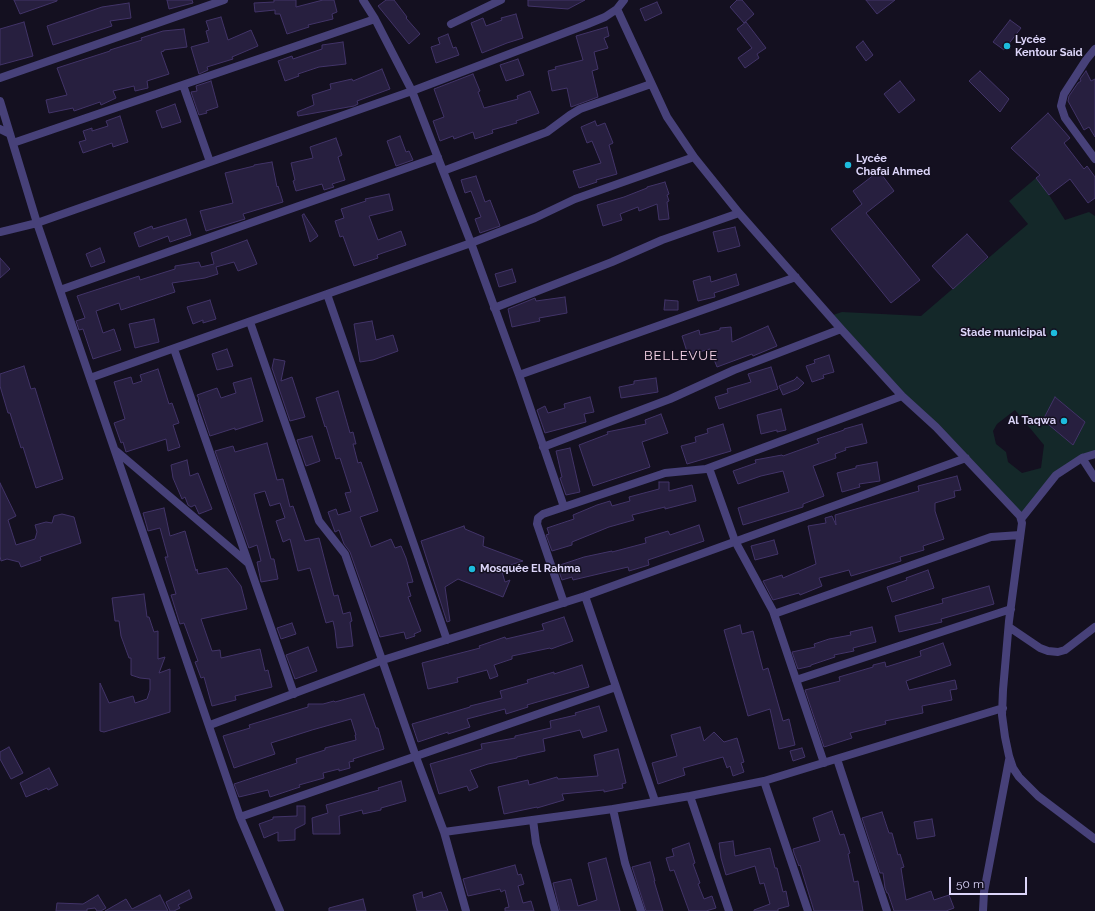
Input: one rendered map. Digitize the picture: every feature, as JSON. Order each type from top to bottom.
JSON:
[{"type":"street","points":[[0,78],[224,0]]},
{"type":"street","points":[[363,0],[376,19],[412,91],[471,243],[564,507]]},
{"type":"street","points":[[451,24],[501,0]]},
{"type":"street","points":[[0,232],[37,223],[412,91],[605,17],[617,9],[624,0]]},
{"type":"street","points":[[617,9],[650,84],[667,117],[694,157],[739,213],[841,329],[902,396],[936,427],[966,458],[1020,516],[1021,519]]},
{"type":"street","points":[[13,143],[376,19]]},
{"type":"street","points":[[1095,49],[1064,94],[1061,106],[1065,118],[1095,159]]},
{"type":"street","points":[[443,170],[547,132],[580,109],[650,84]]},
{"type":"street","points":[[183,85],[210,162]]},
{"type":"street","points":[[0,101],[37,223],[174,626],[210,725],[240,817],[280,911]]},
{"type":"street","points":[[0,129],[10,134]]},
{"type":"street","points":[[60,290],[438,157]]},
{"type":"street","points":[[90,378],[471,243],[535,218],[575,199],[694,157]]},
{"type":"street","points":[[494,308],[612,262],[662,240],[739,213]]},
{"type":"street","points":[[518,375],[796,277]]},
{"type":"street","points":[[327,294],[447,640]]},
{"type":"street","points":[[250,322],[319,521],[345,554],[416,757],[444,832],[466,911]]},
{"type":"street","points":[[543,447],[670,399],[734,370],[841,329]]},
{"type":"street","points":[[174,348],[294,694]]},
{"type":"street","points":[[564,603],[537,524],[538,518],[543,514],[665,473],[709,468],[902,396]]},
{"type":"street","points":[[114,449],[249,563]]},
{"type":"street","points":[[1095,454],[1082,458],[1056,475],[1042,490],[1021,519],[1009,627],[1003,708],[1005,737],[1010,759],[1013,768],[1019,777],[1038,796],[1095,839]]},
{"type":"street","points":[[210,725],[383,660],[585,596],[966,458]]},
{"type":"street","points":[[1082,458],[1095,478]]},
{"type":"street","points":[[709,468],[735,541],[774,614],[824,763]]},
{"type":"street","points":[[774,614],[991,537],[1020,535]]},
{"type":"street","points":[[585,596],[655,801]]},
{"type":"street","points":[[796,680],[1011,609]]},
{"type":"street","points":[[1009,627],[1040,648],[1058,652],[1065,650],[1095,627]]},
{"type":"street","points":[[240,817],[616,687]]},
{"type":"street","points":[[444,832],[613,809],[690,796],[764,781],[1003,708]]},
{"type":"street","points":[[837,759],[887,911]]},
{"type":"street","points":[[983,911],[984,892],[1010,759]]},
{"type":"street","points":[[764,781],[808,911]]},
{"type":"street","points":[[690,796],[729,911]]},
{"type":"street","points":[[613,809],[624,863],[641,911]]},
{"type":"street","points":[[533,820],[536,844],[555,911]]},
{"type":"green space","points":[[1036,178],[1065,220],[1089,212],[1095,216],[1095,454],[1068,466],[1020,516],[830,316],[842,312],[921,316],[1028,224],[1009,201]],"holes":[[[1055,397],[1085,422],[1073,445],[1043,420]],[[1015,410],[1044,445],[1041,468],[1022,473],[1008,462],[1006,452],[996,444],[993,431],[997,424]]]},
{"type":"building","points":[[14,0],[57,0],[57,1],[20,14]]},
{"type":"building","points":[[167,0],[192,0],[193,3],[169,9]]},
{"type":"building","points":[[274,0],[296,0],[296,7],[323,0],[334,0],[337,12],[332,14],[333,19],[308,25],[309,27],[287,34],[280,14],[275,14],[275,10],[255,12],[254,3],[274,2]]},
{"type":"building","points":[[386,0],[394,0],[407,17],[406,18],[420,34],[409,44],[378,6]]},
{"type":"building","points":[[528,0],[585,0],[568,9],[528,6]]},
{"type":"building","points":[[737,0],[742,0],[754,14],[744,23],[730,7]]},
{"type":"building","points":[[866,0],[895,0],[877,14]]},
{"type":"building","points":[[657,2],[662,13],[645,21],[640,9]]},
{"type":"building","points":[[129,3],[131,18],[110,21],[112,26],[53,45],[47,26],[102,7]]},
{"type":"building","points":[[516,14],[523,38],[482,53],[471,23],[483,18],[486,26],[502,20],[501,18]]},
{"type":"building","points":[[221,17],[228,40],[251,30],[258,46],[232,57],[233,59],[207,67],[208,70],[199,74],[191,47],[209,42],[206,31],[209,30],[206,21]]},
{"type":"building","points":[[1010,20],[1021,28],[1004,50],[993,42]]},
{"type":"building","points":[[24,22],[33,56],[0,65],[0,29]]},
{"type":"building","points":[[746,22],[766,48],[757,54],[759,58],[745,68],[738,58],[752,48],[737,29]]},
{"type":"building","points":[[607,27],[609,36],[604,38],[608,48],[594,52],[598,69],[592,71],[598,97],[571,107],[567,88],[552,91],[548,71],[556,69],[555,67],[583,60],[576,36]]},
{"type":"building","points":[[184,29],[187,47],[164,50],[161,52],[169,74],[147,81],[148,88],[135,91],[134,86],[113,91],[116,98],[101,105],[100,102],[74,111],[73,108],[49,113],[46,100],[67,95],[57,68],[142,40],[141,38],[163,31]]},
{"type":"building","points":[[448,34],[453,48],[456,47],[459,55],[436,63],[431,47],[440,44],[438,38]]},
{"type":"building","points":[[863,41],[873,55],[866,61],[856,47]]},
{"type":"building","points":[[343,42],[346,64],[319,67],[298,74],[299,76],[285,81],[278,61],[292,56],[293,59],[322,49],[322,45]]},
{"type":"building","points":[[518,59],[524,75],[506,81],[500,65]]},
{"type":"building","points":[[382,69],[390,89],[357,101],[358,104],[354,106],[298,116],[297,112],[314,105],[312,95],[331,89],[330,84],[352,79],[353,81]]},
{"type":"building","points":[[980,71],[1009,99],[1000,112],[969,81]]},
{"type":"building","points":[[1086,71],[1091,81],[1095,79],[1095,137],[1089,127],[1084,130],[1068,101],[1069,96],[1081,81],[1080,79]]},
{"type":"building","points":[[473,74],[480,91],[478,92],[484,108],[518,99],[517,96],[530,91],[539,113],[516,121],[517,123],[492,130],[493,133],[475,139],[473,132],[454,139],[453,136],[440,141],[433,121],[444,117],[434,89]]},
{"type":"building","points":[[211,81],[218,107],[206,111],[207,113],[199,115],[191,92],[197,91],[196,86]]},
{"type":"building","points":[[900,81],[915,100],[899,113],[884,94]]},
{"type":"building","points":[[175,104],[181,122],[162,128],[156,111]]},
{"type":"building","points":[[1048,113],[1070,138],[1064,143],[1084,169],[1087,166],[1095,177],[1095,198],[1088,203],[1070,179],[1049,195],[1036,178],[1040,175],[1011,148]]},
{"type":"building","points":[[120,116],[128,142],[113,147],[112,143],[83,153],[79,142],[86,140],[83,131],[92,128],[92,131],[108,126],[106,121]]},
{"type":"building","points":[[595,121],[597,126],[605,123],[613,143],[609,145],[617,174],[596,180],[597,182],[579,188],[573,171],[601,163],[592,141],[587,143],[581,127]]},
{"type":"building","points":[[400,136],[406,152],[409,151],[413,160],[396,166],[387,141]]},
{"type":"building","points":[[336,138],[342,155],[338,157],[345,180],[332,184],[334,187],[324,190],[322,184],[296,191],[291,163],[313,158],[310,147]]},
{"type":"building","points":[[272,162],[277,187],[278,186],[283,202],[243,214],[245,219],[206,231],[200,211],[233,203],[225,173]]},
{"type":"building","points":[[879,171],[894,191],[866,213],[920,280],[891,303],[831,229],[862,204],[853,191]]},
{"type":"building","points":[[476,176],[485,202],[490,200],[500,226],[480,233],[475,219],[481,217],[471,191],[465,193],[461,180]]},
{"type":"building","points":[[665,182],[669,194],[667,195],[669,201],[667,202],[669,219],[659,220],[657,204],[639,211],[638,207],[620,214],[622,220],[603,226],[597,205]]},
{"type":"building","points":[[389,194],[393,210],[369,216],[378,240],[401,231],[406,245],[377,255],[378,258],[354,266],[343,236],[340,237],[335,221],[344,218],[341,209],[366,201],[365,199]]},
{"type":"building","points":[[304,214],[318,236],[310,242],[302,215]]},
{"type":"building","points":[[186,219],[191,235],[170,242],[168,236],[139,247],[134,233],[152,226],[153,229]]},
{"type":"building","points":[[735,227],[740,246],[718,252],[713,232]]},
{"type":"building","points":[[967,234],[988,257],[953,289],[932,266]]},
{"type":"building","points":[[247,240],[257,264],[238,271],[234,262],[216,267],[218,274],[205,278],[172,283],[175,292],[121,310],[119,303],[96,311],[103,333],[114,329],[121,350],[93,359],[83,329],[79,330],[76,321],[85,318],[77,296],[139,276],[140,280],[175,269],[175,266],[199,262],[201,267],[214,264],[211,253]]},
{"type":"building","points":[[100,248],[105,262],[91,267],[86,254]]},
{"type":"building","points":[[0,258],[10,269],[0,278]]},
{"type":"building","points":[[512,269],[516,282],[499,287],[495,274]]},
{"type":"building","points":[[736,274],[739,285],[714,293],[715,297],[698,301],[693,281],[710,276],[711,282]]},
{"type":"building","points":[[565,297],[567,313],[539,318],[540,321],[512,327],[508,309],[535,298],[536,301]]},
{"type":"building","points":[[210,300],[216,319],[203,323],[203,320],[193,324],[187,307]]},
{"type":"building","points":[[665,300],[678,301],[678,310],[664,310]]},
{"type":"building","points":[[154,319],[159,342],[135,348],[129,324]]},
{"type":"building","points":[[372,321],[376,340],[393,335],[398,351],[373,360],[360,362],[354,324]]},
{"type":"building","points":[[768,326],[777,346],[753,356],[752,354],[717,367],[710,349],[688,355],[682,336],[699,330],[700,335],[720,330],[720,328],[731,327],[732,342]]},
{"type":"building","points":[[227,349],[233,366],[217,370],[212,354]]},
{"type":"building","points":[[829,355],[834,372],[823,375],[824,378],[812,382],[806,366],[815,363],[814,360]]},
{"type":"building","points":[[274,359],[285,361],[281,381],[292,377],[305,417],[290,421],[272,368]]},
{"type":"building","points":[[24,366],[31,389],[35,388],[63,479],[36,488],[23,447],[21,448],[10,413],[8,413],[0,386],[0,374]]},
{"type":"building","points":[[771,367],[778,389],[719,409],[715,397],[728,393],[727,389],[751,382],[748,374]]},
{"type":"building","points":[[158,369],[169,404],[172,403],[179,423],[173,425],[180,447],[168,451],[166,439],[126,452],[114,423],[125,419],[114,382],[131,377],[133,384],[142,381],[140,375]]},
{"type":"building","points":[[797,377],[804,383],[798,389],[783,395],[779,386],[794,380]]},
{"type":"building","points":[[251,378],[263,421],[210,436],[197,395],[217,388],[221,398],[236,393],[233,383]]},
{"type":"building","points":[[656,378],[658,392],[621,398],[619,387],[634,384],[634,381]]},
{"type":"building","points":[[338,391],[350,433],[353,432],[356,444],[353,444],[358,463],[361,462],[378,511],[360,517],[371,547],[391,539],[395,548],[401,546],[413,582],[407,583],[411,596],[408,597],[421,631],[414,634],[415,636],[406,639],[404,632],[380,637],[350,552],[344,544],[339,530],[335,532],[328,512],[336,509],[338,515],[351,511],[345,493],[351,492],[340,458],[336,459],[316,398]]},
{"type":"building","points":[[590,397],[594,412],[584,414],[586,422],[545,433],[537,410],[545,406],[548,413],[565,408],[564,404]]},
{"type":"building","name":"Al Taqwa","points":[[1055,397],[1085,422],[1073,445],[1043,420]]},
{"type":"building","points":[[781,409],[786,430],[777,432],[777,430],[761,434],[757,415]]},
{"type":"building","points":[[661,414],[668,433],[642,442],[650,467],[593,486],[579,445],[608,434],[607,432],[646,424],[645,420]]},
{"type":"building","points":[[723,424],[731,451],[687,464],[681,446],[696,442],[695,437],[708,433],[707,429]]},
{"type":"building","points":[[862,424],[867,443],[845,448],[846,450],[835,454],[836,458],[813,466],[824,496],[803,504],[803,507],[743,525],[738,508],[789,492],[783,471],[761,476],[738,484],[733,471],[756,463],[755,460],[783,456],[819,443],[817,439]]},
{"type":"building","points":[[312,436],[320,461],[306,466],[297,440]]},
{"type":"building","points":[[267,443],[277,480],[283,479],[290,507],[293,506],[305,541],[319,538],[334,596],[338,595],[343,614],[350,612],[352,621],[350,622],[353,646],[337,648],[333,621],[326,623],[310,568],[298,571],[290,539],[283,542],[276,521],[285,518],[280,503],[270,506],[265,491],[254,494],[271,559],[274,559],[278,579],[261,582],[257,562],[261,561],[257,545],[249,548],[215,451],[233,446],[235,452]]},
{"type":"building","points":[[570,448],[580,492],[566,495],[560,478],[562,477],[556,451]]},
{"type":"building","points":[[187,460],[190,476],[198,473],[212,509],[199,514],[195,505],[191,507],[188,505],[185,497],[182,499],[173,478],[171,465]]},
{"type":"building","points":[[877,462],[880,481],[859,484],[860,487],[842,492],[837,473],[856,468],[856,466]]},
{"type":"building","points":[[957,476],[961,490],[954,491],[955,497],[935,503],[935,511],[944,539],[923,546],[924,550],[900,557],[901,561],[851,576],[849,570],[819,578],[822,586],[800,595],[799,593],[773,600],[763,581],[782,575],[783,578],[816,564],[808,526],[826,523],[825,518],[832,516],[836,525],[835,515],[919,491],[918,486]]},
{"type":"building","points":[[659,482],[669,482],[669,491],[692,485],[696,501],[632,515],[634,520],[609,527],[572,542],[572,545],[552,551],[546,535],[549,534],[547,528],[574,519],[573,515],[597,505],[610,501],[612,506],[630,501],[629,497],[659,489]]},
{"type":"building","points":[[0,483],[16,516],[8,520],[16,545],[35,539],[37,532],[35,525],[46,522],[52,523],[54,516],[62,514],[74,517],[81,543],[40,557],[41,560],[21,567],[19,562],[7,559],[1,561]]},
{"type":"building","points":[[164,508],[170,536],[185,531],[198,574],[227,568],[241,586],[247,609],[201,619],[212,651],[220,650],[221,658],[260,649],[265,671],[268,670],[272,687],[235,696],[236,700],[212,706],[204,677],[201,678],[195,662],[198,661],[184,623],[180,624],[171,595],[176,594],[165,557],[168,557],[160,528],[148,531],[143,513]]},
{"type":"building","points":[[699,525],[704,541],[648,560],[649,565],[629,571],[628,567],[573,580],[572,577],[562,580],[557,566],[584,557],[612,552],[646,543],[645,538],[668,531],[670,535]]},
{"type":"building","name":"Mosquée El Rahma","points":[[464,526],[465,529],[484,537],[483,546],[523,561],[501,568],[505,582],[510,580],[503,597],[458,579],[445,587],[450,621],[447,622],[421,541]]},
{"type":"building","points":[[774,540],[778,554],[755,560],[751,546]]},
{"type":"building","points":[[928,570],[934,588],[892,602],[887,587]]},
{"type":"building","points":[[989,586],[994,604],[941,619],[942,622],[899,632],[895,616],[943,603],[942,599]]},
{"type":"building","points":[[144,594],[147,617],[149,617],[154,632],[158,631],[158,659],[165,657],[159,673],[170,669],[170,712],[104,732],[100,731],[100,683],[109,703],[133,696],[135,703],[147,699],[150,690],[150,679],[131,675],[131,658],[129,658],[121,636],[119,621],[115,621],[112,598]]},
{"type":"building","points":[[564,617],[573,641],[551,649],[512,656],[512,659],[494,665],[498,676],[490,679],[487,670],[457,678],[458,682],[428,689],[422,663],[480,648],[479,646],[505,637],[506,639],[544,630],[542,624]]},
{"type":"building","points":[[292,623],[296,634],[281,639],[277,628]]},
{"type":"building","points":[[740,625],[742,634],[753,631],[763,670],[768,668],[783,721],[789,719],[795,745],[779,749],[770,709],[748,716],[724,630]]},
{"type":"building","points":[[872,627],[876,642],[853,648],[854,651],[834,655],[835,657],[798,669],[792,652],[815,647],[814,644],[829,639],[851,635],[850,632]]},
{"type":"building","points":[[943,643],[951,665],[906,681],[909,690],[955,680],[957,689],[950,690],[952,700],[922,706],[923,713],[885,721],[886,724],[850,733],[852,738],[824,747],[805,690],[840,681],[839,677],[873,667],[873,665],[885,662],[886,667],[921,656],[920,651]]},
{"type":"building","points":[[308,647],[317,671],[295,679],[286,655]]},
{"type":"building","points":[[582,665],[589,687],[527,705],[528,707],[506,714],[505,709],[467,719],[470,727],[448,734],[448,732],[418,742],[412,724],[502,698],[500,691],[528,683],[527,680],[554,672],[554,674]]},
{"type":"building","points":[[364,694],[376,728],[378,728],[384,749],[353,759],[354,761],[349,762],[350,768],[323,773],[324,778],[299,785],[300,787],[270,797],[268,790],[239,797],[234,784],[297,763],[296,759],[325,750],[325,748],[356,740],[356,735],[351,719],[271,743],[275,754],[234,768],[223,736],[250,728],[249,725],[308,707],[308,704],[335,702]]},
{"type":"building","points":[[599,706],[607,731],[583,738],[580,730],[543,739],[545,751],[488,764],[470,770],[478,787],[469,791],[467,786],[439,794],[430,764],[482,749],[481,744],[515,738],[515,736],[551,728],[550,721],[576,715],[575,713]]},
{"type":"building","points":[[700,727],[704,741],[714,732],[724,742],[737,738],[744,762],[741,763],[744,772],[733,776],[730,766],[727,768],[723,757],[683,768],[685,775],[658,784],[652,763],[677,756],[671,735]]},
{"type":"building","points":[[9,747],[23,773],[11,779],[0,759],[0,752]]},
{"type":"building","points":[[802,748],[805,757],[793,761],[790,751]]},
{"type":"building","points":[[618,749],[626,783],[622,784],[623,788],[604,792],[604,790],[562,794],[564,800],[537,808],[504,814],[498,787],[528,780],[529,785],[557,777],[558,779],[598,776],[594,755]]},
{"type":"building","points":[[49,768],[58,785],[26,797],[20,783]]},
{"type":"building","points":[[401,781],[406,801],[381,808],[381,810],[363,814],[362,810],[339,816],[340,834],[313,834],[312,818],[328,813],[326,805],[379,790],[378,788]]},
{"type":"building","points":[[297,806],[305,806],[305,824],[295,829],[295,840],[278,841],[278,832],[264,838],[259,824],[273,819],[273,817],[297,816]]},
{"type":"building","points":[[832,811],[840,835],[844,834],[850,853],[848,854],[854,882],[858,881],[863,911],[814,911],[800,865],[799,866],[794,853],[793,849],[820,841],[813,818]]},
{"type":"building","points":[[882,812],[889,833],[892,833],[898,855],[900,854],[904,867],[901,868],[906,900],[931,891],[934,900],[949,895],[954,908],[946,911],[894,911],[885,888],[883,873],[880,873],[862,818]]},
{"type":"building","points":[[932,819],[935,836],[917,839],[914,822]]},
{"type":"building","points":[[733,841],[735,856],[770,848],[783,892],[786,891],[789,906],[778,909],[778,911],[754,911],[770,904],[764,883],[760,884],[755,866],[726,875],[721,858],[719,843]]},
{"type":"building","points":[[689,843],[695,863],[693,864],[700,883],[698,884],[704,899],[712,896],[716,908],[706,911],[689,911],[674,870],[670,871],[666,858],[674,856],[672,849]]},
{"type":"building","points":[[606,858],[620,911],[560,911],[553,883],[571,879],[578,906],[597,900],[588,863]]},
{"type":"building","points":[[650,862],[663,911],[646,911],[632,867]]},
{"type":"building","points":[[515,865],[518,875],[521,874],[524,884],[518,886],[523,903],[531,901],[534,911],[505,911],[505,908],[509,907],[505,890],[501,892],[500,889],[468,896],[463,879]]},
{"type":"building","points":[[189,890],[192,898],[178,905],[180,908],[170,911],[166,902]]},
{"type":"building","points":[[422,892],[423,898],[441,892],[448,911],[417,911],[413,895]]},
{"type":"building","points":[[98,895],[106,908],[101,911],[97,911],[95,908],[87,909],[87,911],[56,911],[57,903],[83,904]]},
{"type":"building","points":[[160,895],[168,911],[105,911],[126,899],[132,909]]},
{"type":"building","points":[[363,899],[366,911],[329,911],[329,908]]},
{"type":"place","name":"Lycée Kentour Said","points":[[1007,46]]},
{"type":"place","name":"Lycée Chafai Ahmed","points":[[848,165]]},
{"type":"place","name":"Stade municipal","points":[[1054,333]]},
{"type":"place","name":"Al Taqwa","points":[[1064,421]]},
{"type":"place","name":"Mosquée El Rahma","points":[[472,569]]},
{"type":"district","name":"BELLEVUE","points":[[681,356]]}]
